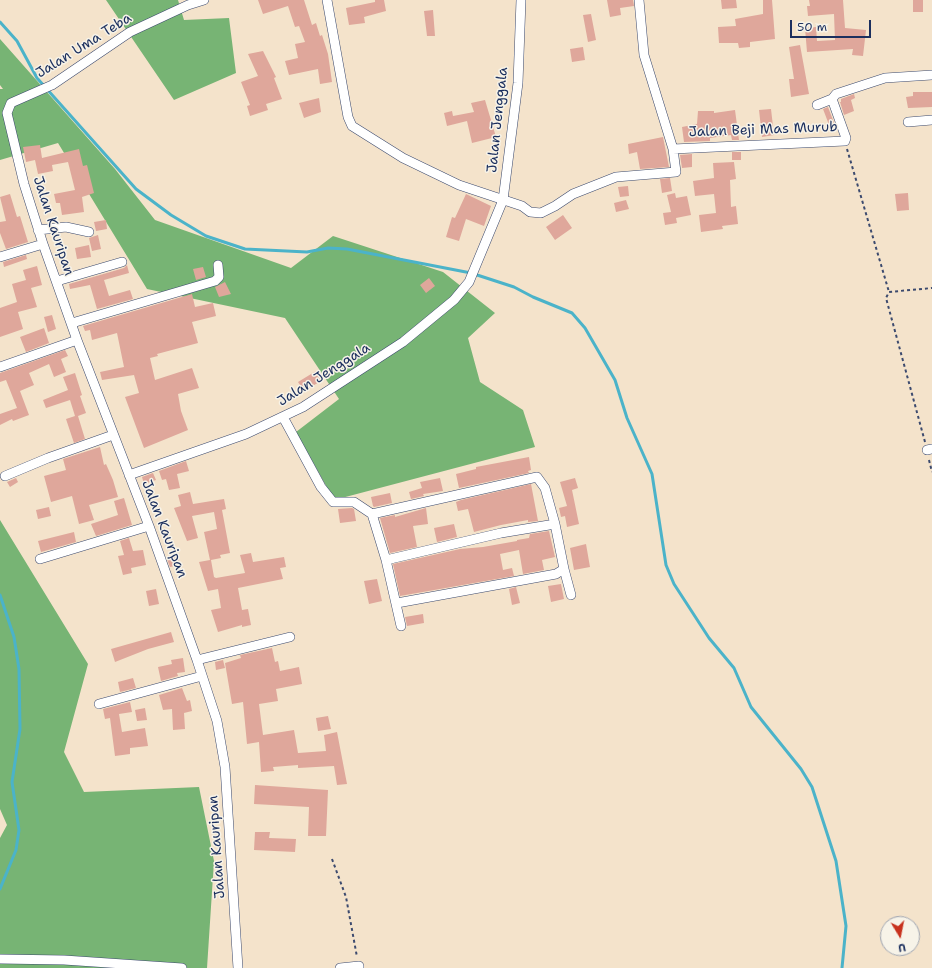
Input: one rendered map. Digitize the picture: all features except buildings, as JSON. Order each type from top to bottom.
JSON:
[{"type":"street","name":"Jalan Uma Teba","points":[[7,113],[11,103],[52,85],[130,32],[188,5],[204,0]]},
{"type":"street","points":[[327,0],[348,117],[352,126],[403,158],[459,185],[503,200]]},
{"type":"street","name":"Jalan Jenggala","points":[[129,475],[246,434],[304,407],[403,342],[454,300],[469,282],[503,200],[518,83],[521,0]]},
{"type":"street","points":[[639,0],[644,55],[673,148]]},
{"type":"street","points":[[817,105],[832,99],[836,94],[884,78],[932,75]]},
{"type":"street","points":[[832,99],[846,138],[845,141]]},
{"type":"street","name":"Jalan Kauripan","points":[[7,113],[24,184],[42,244],[113,435],[149,526],[197,660],[217,721],[225,768],[238,968]]},
{"type":"street","points":[[908,122],[932,120]]},
{"type":"street","name":"Jalan Beji Mas Murub","points":[[503,200],[522,206],[530,212],[540,213],[555,206],[573,194],[616,177],[676,172],[673,148],[845,141]]},
{"type":"street","points":[[38,230],[66,227],[89,232]]},
{"type":"street","points":[[0,257],[42,244]]},
{"type":"street","points":[[57,282],[122,262]]},
{"type":"street","points":[[72,323],[215,280],[219,277],[218,265]]},
{"type":"street","points":[[0,367],[77,340]]},
{"type":"street","points":[[283,417],[321,487],[333,502],[354,502],[372,514],[386,560],[401,626]]},
{"type":"street","points":[[5,476],[48,458],[113,435]]},
{"type":"street","points":[[372,514],[537,477],[544,488],[555,524],[571,595]]},
{"type":"street","points":[[386,560],[501,532],[555,524]]},
{"type":"street","points":[[40,559],[149,526]]},
{"type":"street","points":[[397,603],[556,574],[564,569]]},
{"type":"street","points":[[197,660],[290,637]]},
{"type":"street","points":[[99,704],[202,676]]},
{"type":"street","points":[[0,959],[64,960],[182,968]]},
{"type":"street","points":[[340,968],[359,967]]},
{"type":"path","points":[[845,141],[889,292],[886,298],[930,450],[932,472]]},
{"type":"path","points":[[889,292],[932,288]]},
{"type":"path","points":[[332,859],[346,897],[359,967]]},
{"type":"green space","points":[[106,0],[178,0],[184,20],[229,18],[236,73],[174,100]]},
{"type":"green space","points":[[0,39],[115,169],[155,220],[291,268],[333,236],[443,272],[495,313],[468,338],[480,382],[523,410],[535,447],[334,500],[296,432],[339,399],[285,318],[147,289],[58,143],[0,160],[0,89],[3,89],[0,85]]},
{"type":"green space","points":[[0,520],[88,664],[64,752],[84,792],[199,787],[214,861],[207,968],[0,968],[0,838],[7,825],[0,809]]},
{"type":"waterway","points":[[0,22],[17,41],[37,78],[136,189],[171,215],[206,236],[245,249],[307,252],[328,248],[347,249],[471,273],[514,287],[533,297],[572,313],[585,328],[615,380],[627,418],[652,474],[666,565],[674,584],[709,638],[734,668],[751,707],[801,769],[812,787],[836,861],[846,926],[842,968]]},
{"type":"waterway","points":[[0,595],[14,637],[19,669],[20,729],[12,782],[19,830],[16,850],[0,889]]}]
